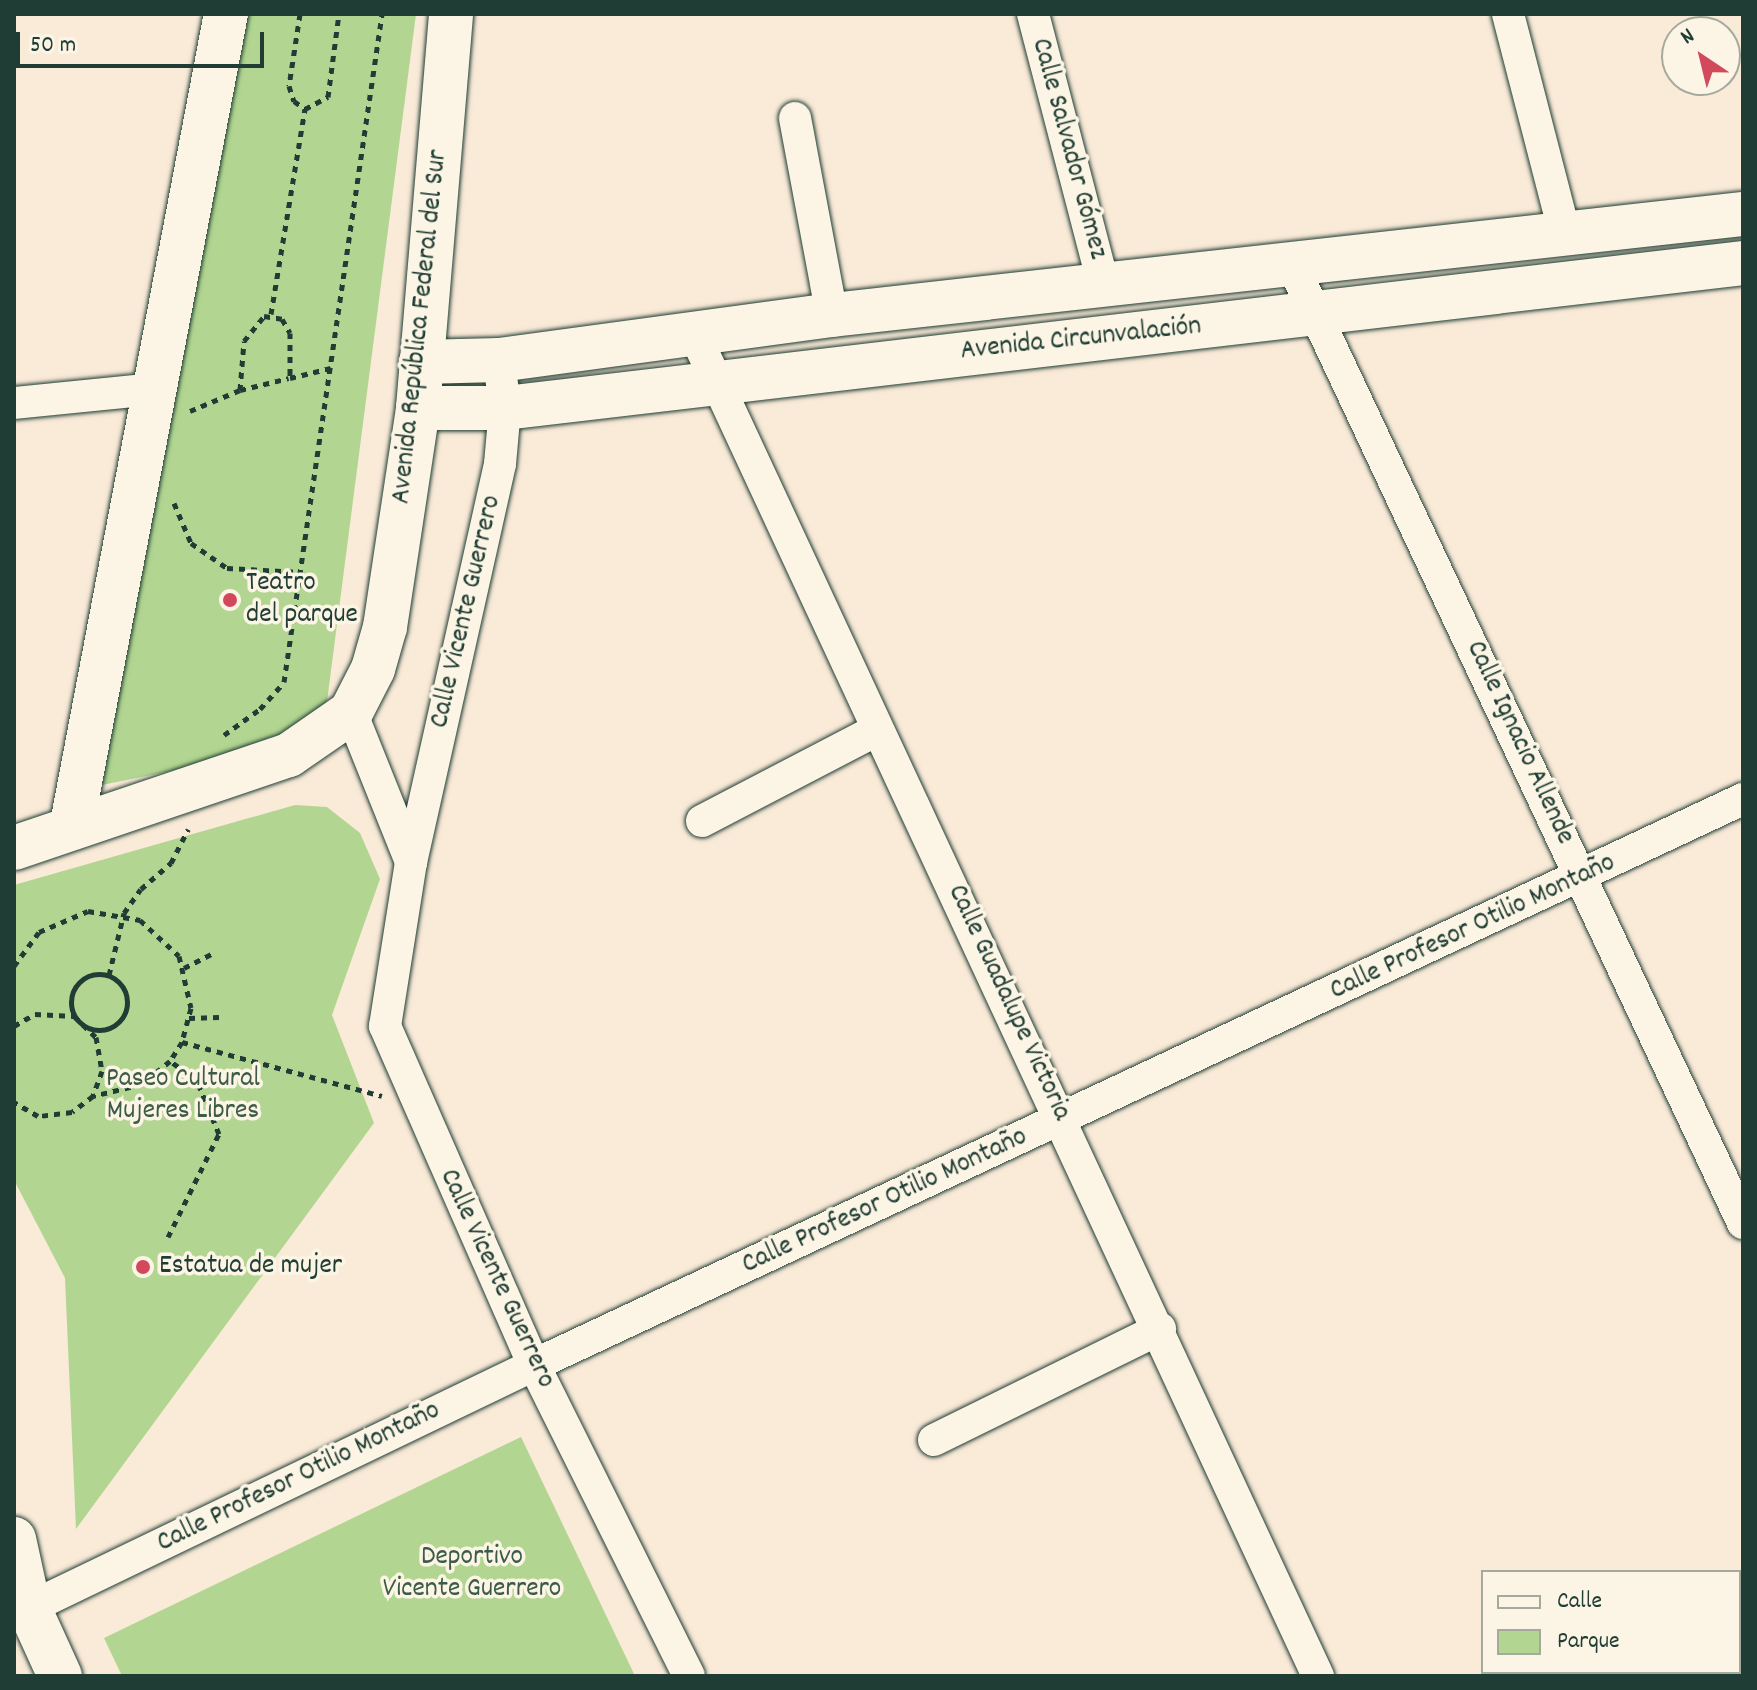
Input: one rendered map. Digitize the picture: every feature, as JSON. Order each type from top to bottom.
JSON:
[{"type":"street","points":[[72,824],[168,403],[226,14]]},
{"type":"street","name":"Avenida República Federal del Sur","points":[[14,848],[72,824],[289,755],[351,712],[373,669],[385,627],[418,408],[451,14]]},
{"type":"street","name":"Calle Salvador Gómez","points":[[1033,14],[1103,283]]},
{"type":"street","points":[[1508,14],[1565,235]]},
{"type":"street","points":[[795,118],[832,315]]},
{"type":"street","name":"Avenida Circunvalación","points":[[421,362],[499,360],[832,315],[988,299],[1103,283],[1743,214]]},
{"type":"street","name":"Avenida Circunvalación","points":[[418,408],[505,408],[1743,263]]},
{"type":"street","name":"Calle Ignacio Allende","points":[[1292,264],[1583,877],[1743,1223]]},
{"type":"street","points":[[988,299],[1000,348]]},
{"type":"street","name":"Calle Guadalupe Victoria","points":[[694,333],[877,730],[1063,1119],[1318,1676]]},
{"type":"street","name":"Calle Vicente Guerrero","points":[[499,360],[505,408],[500,464],[411,862],[385,1026],[417,1106],[534,1365],[689,1676]]},
{"type":"street","points":[[14,403],[168,403]]},
{"type":"street","points":[[351,712],[411,862]]},
{"type":"street","points":[[702,821],[877,730]]},
{"type":"street","name":"Calle Profesor Otilio Montaño","points":[[29,1608],[534,1365],[1583,877],[1743,799]]},
{"type":"street","points":[[934,1440],[1160,1329]]},
{"type":"street","points":[[14,1539],[29,1608],[60,1676]]},
{"type":"path","points":[[300,14],[289,86],[294,101],[305,109]]},
{"type":"path","points":[[305,109],[328,97],[339,14]]},
{"type":"path","points":[[215,741],[260,709],[284,682],[382,14]]},
{"type":"path","points":[[240,390],[244,341],[252,326],[271,314],[305,109]]},
{"type":"path","points":[[271,314],[282,319],[290,333],[290,378]]},
{"type":"path","points":[[168,403],[240,390],[331,368]]},
{"type":"path","points":[[191,543],[227,568],[301,572]]},
{"type":"path","points":[[109,975],[124,913],[141,889],[171,863],[192,820]]},
{"type":"path","points":[[14,966],[27,945],[54,922],[88,911],[124,913],[156,929],[184,968],[191,990],[189,1018],[182,1042],[170,1061],[142,1084],[93,1096],[72,1112],[55,1117],[38,1116],[14,1102]]},
{"type":"path","points":[[184,968],[214,953]]},
{"type":"path","points":[[74,1016],[72,996],[81,979],[109,975],[124,987],[124,1014],[111,1027],[90,1029]]},
{"type":"path","points":[[14,1026],[35,1014],[74,1016],[90,1029],[102,1054],[102,1071],[93,1096]]},
{"type":"path","points":[[189,1018],[219,1017]]},
{"type":"path","points":[[182,1042],[417,1106]]},
{"type":"path","points":[[168,1237],[219,1134],[197,1081],[170,1061]]},
{"type":"green space","points":[[238,14],[416,14],[325,717],[206,764],[92,787]]},
{"type":"green space","name":"Paseo Cultural Mujeres Libres","points":[[295,805],[327,807],[360,833],[380,879],[332,1015],[374,1123],[76,1529],[65,1278],[14,1180],[14,885]]},
{"type":"green space","name":"Deportivo Vicente Guerrero","points":[[521,1437],[635,1676],[122,1676],[104,1638]]},
{"type":"place","name":"Teatro del parque","points":[[230,600]]},
{"type":"place","name":"Estatua de mujer","points":[[143,1267]]}]
